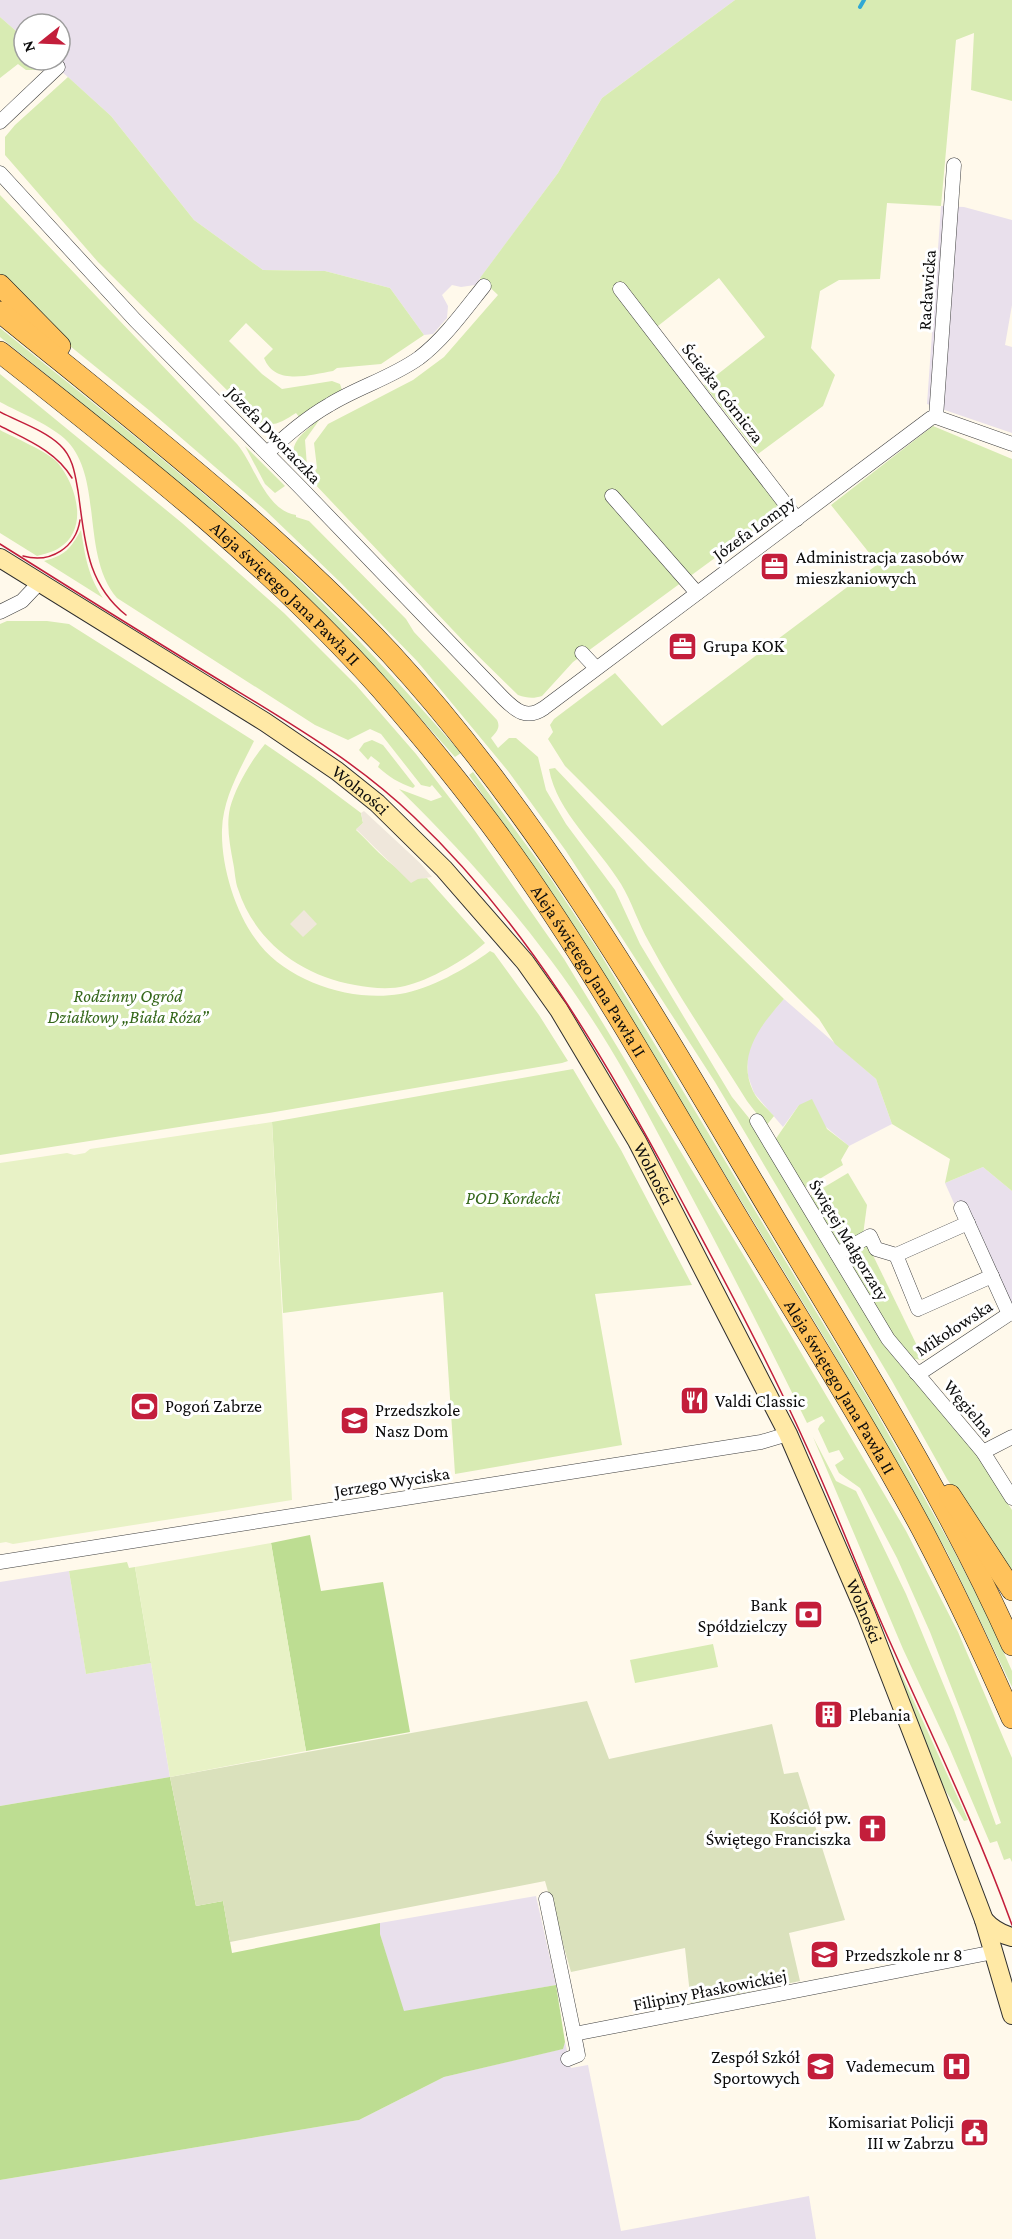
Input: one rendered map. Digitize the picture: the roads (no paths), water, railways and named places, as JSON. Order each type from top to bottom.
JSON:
[{"type":"main road","points":[[0,285],[108,400]]},
{"type":"main road","name":"Aleja świętego Jana Pawła II","points":[[0,312],[239,509],[337,599],[390,654],[487,769],[579,900],[626,972],[876,1389],[957,1532],[1012,1645]]},
{"type":"main road","name":"Aleja świętego Jana Pawła II","points":[[0,352],[159,480],[289,596],[379,687],[469,795],[524,870],[613,1008],[850,1406],[921,1528],[982,1648],[1012,1718]]},
{"type":"main road","points":[[876,1389],[971,1526],[1012,1590]]},
{"type":"street","points":[[0,122],[53,72]]},
{"type":"street","name":"Racławicka","points":[[936,417],[954,165]]},
{"type":"street","name":"Józefa Dworaczka","points":[[0,173],[135,320],[267,453],[503,698],[515,710],[528,715]]},
{"type":"street","points":[[267,453],[300,424],[328,405],[376,383],[418,359],[433,346],[484,286]]},
{"type":"street","name":"Ścieżka Górnicza","points":[[620,289],[797,519]]},
{"type":"street","points":[[936,417],[1012,444]]},
{"type":"street","name":"Józefa Lompy","points":[[528,715],[544,708],[927,421],[936,417]]},
{"type":"street","points":[[612,496],[697,592]]},
{"type":"street","name":"Wolności","points":[[0,558],[255,716],[338,771],[397,822],[472,901],[532,972],[559,1010],[613,1100],[707,1274],[788,1434],[866,1614],[984,1920],[1011,2011]]},
{"type":"street","points":[[0,612],[22,601],[40,582]]},
{"type":"street","points":[[582,653],[596,668]]},
{"type":"street","name":"Świętej Małgorzaty","points":[[757,1121],[888,1339],[916,1373]]},
{"type":"street","points":[[961,1208],[1010,1313]]},
{"type":"street","points":[[837,1254],[870,1236],[876,1249],[896,1255],[968,1223]]},
{"type":"street","points":[[896,1255],[918,1309],[992,1276]]},
{"type":"street","name":"Mikołowska","points":[[916,1373],[923,1371],[1010,1313]]},
{"type":"street","name":"Węgielna","points":[[916,1373],[983,1452],[1012,1498]]},
{"type":"street","name":"Jerzego Wyciska","points":[[0,1562],[761,1442],[788,1434]]},
{"type":"street","points":[[983,1452],[1012,1437]]},
{"type":"street","points":[[546,1899],[578,2055],[568,2059]]},
{"type":"street","points":[[984,1920],[992,1929],[1012,1938]]},
{"type":"street","points":[[994,1952],[1012,1938]]},
{"type":"street","points":[[994,1952],[1012,1957]]},
{"type":"street","name":"Filipiny Płaskowickiej","points":[[574,2034],[994,1952]]},
{"type":"street","points":[[1011,2011],[1012,1988]]},
{"type":"waterway","points":[[860,7],[864,0]]},
{"type":"tram line","points":[[0,412],[47,435],[68,455],[78,491],[89,558],[102,588],[112,602],[126,615]]},
{"type":"tram line","points":[[0,426],[49,453],[58,460],[72,478]]},
{"type":"tram line","points":[[23,556],[43,558],[60,551],[73,538],[80,520]]},
{"type":"tram line","points":[[0,544],[290,724],[367,776],[414,817],[455,858],[527,947],[592,1042],[650,1142],[776,1381],[964,1805],[1012,1925]]},
{"type":"place","name":"Administracja zasobów mieszkaniowych","points":[[775,567]]},
{"type":"place","name":"Grupa KOK","points":[[682,646]]},
{"type":"place","name":"Valdi Classic","points":[[694,1401]]},
{"type":"place","name":"Pogoń Zabrze","points":[[144,1406]]},
{"type":"place","name":"Przedszkole Nasz Dom","points":[[354,1420]]},
{"type":"place","name":"Bank Spółdzielczy","points":[[808,1615]]},
{"type":"place","name":"Plebania","points":[[828,1715]]},
{"type":"place","name":"Kościół pw. Świętego Franciszka","points":[[872,1828]]},
{"type":"place","name":"Przedszkole nr 8","points":[[824,1955]]},
{"type":"place","name":"Vademecum","points":[[956,2066]]},
{"type":"place","name":"Zespół Szkół Sportowych","points":[[821,2067]]},
{"type":"place","name":"Komisariat Policji III w Zabrzu","points":[[975,2132]]},
{"type":"park label","name":"Rodzinny Ogród Działkowy „Biała Róża”","points":[[128,1006]]},
{"type":"park label","name":"POD Kordecki","points":[[513,1198]]}]
